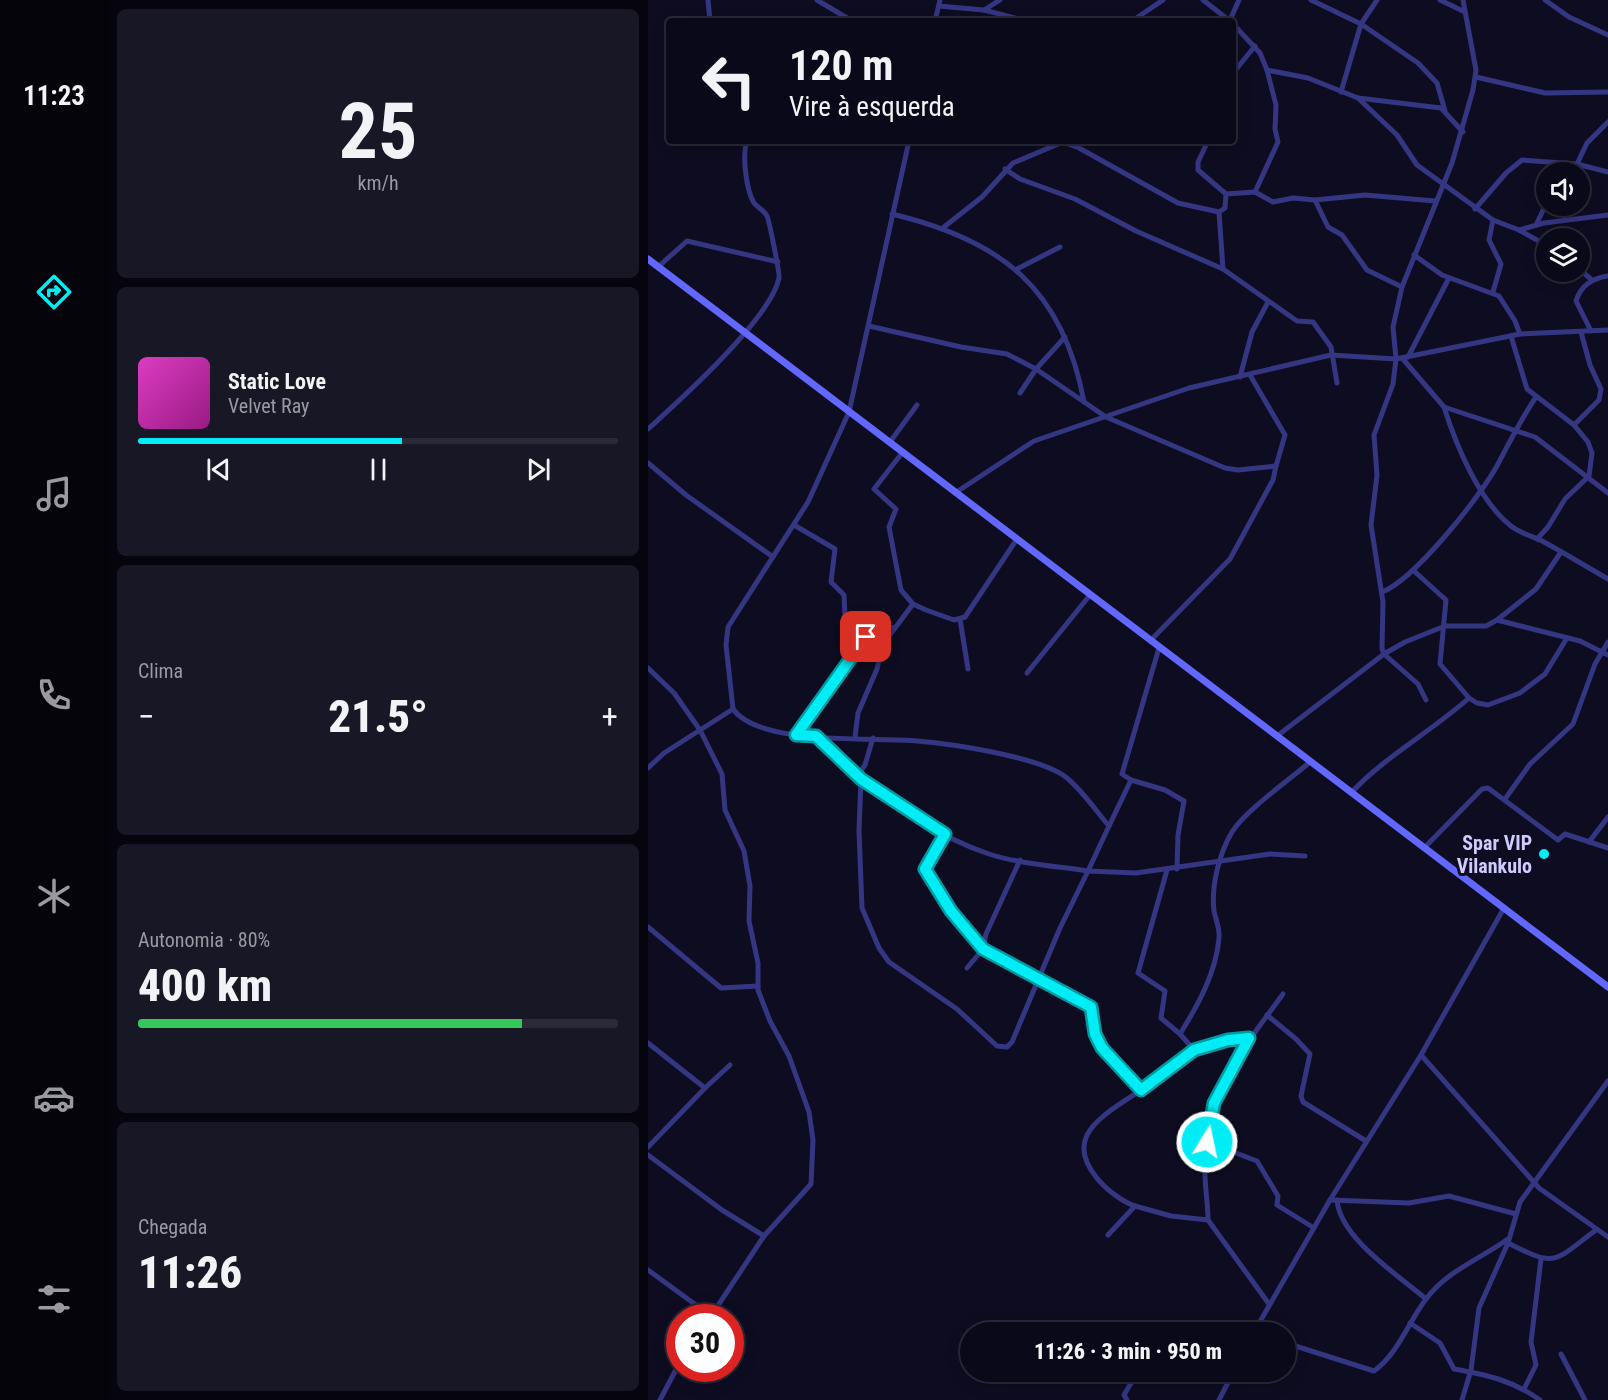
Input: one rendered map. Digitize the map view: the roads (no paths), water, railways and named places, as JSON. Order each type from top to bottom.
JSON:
[{"type":"main road","points":[[648,259],[1608,987]]},
{"type":"street","points":[[708,0],[710,18]]},
{"type":"street","points":[[817,0],[844,18]]},
{"type":"street","points":[[984,10],[1000,0]]},
{"type":"street","points":[[1136,18],[1163,0]]},
{"type":"street","points":[[1203,0],[1226,18]]},
{"type":"street","points":[[1232,18],[1239,0]]},
{"type":"street","points":[[1311,0],[1361,24],[1418,63],[1437,83],[1445,111],[1463,132]]},
{"type":"street","points":[[1341,92],[1361,24],[1377,0]]},
{"type":"street","points":[[1440,0],[1465,12]]},
{"type":"street","points":[[1463,0],[1476,77],[1463,132],[1402,287],[1393,327],[1402,358],[1444,407],[1455,439],[1480,489],[1504,520],[1520,532],[1537,539],[1608,579]]},
{"type":"street","points":[[1545,0],[1569,17],[1608,35]]},
{"type":"street","points":[[936,18],[939,3],[984,10],[1015,18]]},
{"type":"street","points":[[1236,27],[1255,46],[1267,70],[1276,105],[1275,129],[1278,142],[1256,192]]},
{"type":"street","points":[[1236,69],[1255,46]]},
{"type":"street","points":[[1267,70],[1308,78],[1358,98],[1445,111]]},
{"type":"street","points":[[1476,77],[1545,93],[1608,92]]},
{"type":"street","points":[[1358,98],[1397,135],[1412,160],[1442,186],[1492,220],[1536,239]]},
{"type":"street","points":[[1578,162],[1587,143],[1608,122]]},
{"type":"street","points":[[648,429],[744,333],[774,290],[779,278],[778,262],[772,248],[770,222],[753,201],[744,166],[743,151],[746,144]]},
{"type":"street","points":[[908,144],[849,412],[817,485],[728,627],[726,645],[733,709],[744,721],[755,726],[796,735],[873,738],[951,745],[1032,763],[1062,774],[1109,826]]},
{"type":"street","points":[[944,227],[982,197],[1005,169],[1053,144]]},
{"type":"street","points":[[1068,144],[1178,202],[1220,212]]},
{"type":"street","points":[[1207,144],[1198,162],[1198,170],[1226,194],[1256,192],[1277,203],[1293,198],[1315,200],[1365,195],[1435,201]]},
{"type":"street","points":[[1475,209],[1514,164],[1533,159],[1558,162]]},
{"type":"street","points":[[1590,167],[1608,172]]},
{"type":"street","points":[[1005,169],[1020,179],[1075,199],[1136,231],[1223,269],[1298,321],[1309,321],[1318,326],[1331,347],[1337,383]]},
{"type":"street","points":[[1220,212],[1225,208],[1226,194]]},
{"type":"street","points":[[1315,200],[1328,227],[1342,235],[1367,270],[1402,287]]},
{"type":"street","points":[[1220,212],[1223,269]]},
{"type":"street","points":[[892,214],[944,227],[980,245],[1017,269],[1044,302],[1065,336],[1080,377],[1084,402]]},
{"type":"street","points":[[1519,230],[1536,225],[1608,215]]},
{"type":"street","points":[[1536,225],[1540,216]]},
{"type":"street","points":[[1492,220],[1489,240],[1501,264],[1493,292]]},
{"type":"street","points":[[658,267],[687,241],[778,262]]},
{"type":"street","points":[[1017,269],[1060,247]]},
{"type":"street","points":[[1414,255],[1449,278],[1493,292],[1511,313],[1521,334]]},
{"type":"street","points":[[1591,331],[1576,301],[1591,279],[1608,276]]},
{"type":"street","points":[[1426,700],[1418,684],[1384,654],[1382,592],[1371,525],[1377,475],[1374,435],[1402,358],[1449,278]]},
{"type":"street","points":[[1240,378],[1252,332],[1268,302]]},
{"type":"street","points":[[869,326],[961,347],[1007,354],[1036,369],[1106,417],[1225,468],[1238,470],[1276,466]]},
{"type":"street","points":[[955,493],[1034,441],[1178,391],[1331,355],[1402,358],[1521,334],[1608,330]]},
{"type":"street","points":[[1574,425],[1599,400],[1601,389],[1590,365],[1581,332]]},
{"type":"street","points":[[1020,393],[1036,369],[1065,336]]},
{"type":"street","points":[[1511,336],[1523,384],[1536,397],[1574,425],[1588,442],[1592,453],[1589,476],[1566,499],[1537,539]]},
{"type":"street","points":[[1150,641],[1230,560],[1273,480],[1285,435],[1250,375]]},
{"type":"street","points":[[1382,592],[1400,583],[1414,571],[1480,489],[1497,465],[1514,430],[1536,397]]},
{"type":"street","points":[[890,442],[917,405]]},
{"type":"street","points":[[1444,407],[1542,441],[1608,493]]},
{"type":"street","points":[[902,453],[874,489],[896,509],[889,527],[897,574],[902,590],[913,604],[954,620],[960,619],[969,613],[1017,539]]},
{"type":"street","points":[[648,463],[669,482],[773,557]]},
{"type":"street","points":[[794,525],[835,549],[831,582],[844,595],[845,617],[866,637]]},
{"type":"street","points":[[1277,736],[1384,654],[1411,639],[1445,626],[1486,626],[1497,620],[1536,589],[1561,552]]},
{"type":"street","points":[[1414,571],[1446,600],[1440,664],[1469,698],[1477,703],[1488,705],[1520,693],[1545,674],[1567,638]]},
{"type":"street","points":[[1027,673],[1090,595]]},
{"type":"street","points":[[855,737],[858,713],[877,669],[883,644],[913,604]]},
{"type":"street","points":[[960,619],[968,669]]},
{"type":"street","points":[[1497,620],[1567,638],[1608,655]]},
{"type":"street","points":[[796,735],[866,637],[878,624],[894,628]]},
{"type":"street","points":[[1504,799],[1530,764],[1573,724],[1602,651],[1608,642]]},
{"type":"street","points":[[1159,648],[1122,774],[1131,780],[1165,790],[1185,803],[1178,835],[1177,868]]},
{"type":"street","points":[[648,668],[674,693],[700,730],[722,774],[725,810],[744,851],[750,886],[749,921],[758,963],[758,986],[770,1021],[789,1056],[806,1100],[813,1140],[811,1184],[808,1190],[772,1224],[719,1304]]},
{"type":"street","points":[[1351,793],[1362,781],[1441,723],[1469,698]]},
{"type":"street","points":[[648,768],[664,753],[733,709]]},
{"type":"street","points":[[816,736],[859,777],[945,834],[990,854],[1088,871],[1136,873],[1270,854],[1305,856]]},
{"type":"street","points":[[873,738],[859,777],[862,908],[879,948],[889,962],[957,1009],[1002,1048],[1012,1042],[1037,979],[1131,780]]},
{"type":"street","points":[[1180,1034],[1202,998],[1215,959],[1219,937],[1214,898],[1219,860],[1232,832],[1243,819],[1310,762]]},
{"type":"street","points":[[1424,848],[1482,789],[1488,788],[1558,840],[1565,834],[1608,848]]},
{"type":"street","points":[[1589,842],[1608,817]]},
{"type":"street","points":[[945,834],[925,872],[951,911],[983,949],[1091,1007],[1095,1034],[1102,1048],[1141,1090]]},
{"type":"street","points":[[967,968],[983,949],[986,934],[1020,861]]},
{"type":"street","points":[[1167,870],[1138,973],[1165,991],[1161,1018],[1194,1050]]},
{"type":"street","points":[[1259,1322],[1333,1200],[1366,1140],[1421,1056],[1504,908]]},
{"type":"street","points":[[648,927],[721,988],[758,986]]},
{"type":"street","points":[[1269,1304],[1208,1220],[1205,1170],[1214,1103],[1249,1038],[1283,994]]},
{"type":"street","points":[[1267,1015],[1310,1054],[1301,1096],[1303,1102],[1366,1140]]},
{"type":"street","points":[[1208,1220],[1171,1216],[1118,1199],[1098,1181],[1087,1155],[1086,1139],[1089,1132],[1108,1113],[1194,1050],[1228,1040],[1249,1038]]},
{"type":"street","points":[[648,1043],[705,1088]]},
{"type":"street","points":[[1421,1056],[1555,1201],[1608,1237]]},
{"type":"street","points":[[648,1147],[730,1065]]},
{"type":"street","points":[[1462,1400],[1471,1370],[1479,1308],[1508,1241],[1520,1203],[1608,1081]]},
{"type":"street","points":[[1207,1142],[1257,1161],[1278,1196],[1277,1205],[1314,1228]]},
{"type":"street","points":[[648,1155],[723,1210],[764,1236]]},
{"type":"street","points":[[1333,1200],[1409,1203],[1449,1196],[1516,1214]]},
{"type":"street","points":[[1333,1200],[1339,1214],[1354,1236],[1426,1299]]},
{"type":"street","points":[[1108,1236],[1135,1206]]},
{"type":"street","points":[[1508,1241],[1541,1259],[1552,1259],[1564,1254],[1596,1230]]},
{"type":"street","points":[[1296,1346],[1374,1371],[1386,1359],[1426,1299],[1445,1278],[1508,1241]]},
{"type":"street","points":[[1524,1389],[1536,1365],[1531,1342],[1541,1259]]},
{"type":"street","points":[[648,1270],[695,1304]]},
{"type":"street","points":[[1410,1323],[1440,1343],[1454,1369],[1471,1370],[1524,1389],[1540,1400]]},
{"type":"street","points":[[1561,1354],[1585,1400]]},
{"type":"street","points":[[660,1400],[669,1382]]},
{"type":"street","points":[[1127,1400],[1124,1395],[1132,1382]]},
{"type":"street","points":[[1220,1400],[1229,1382]]},
{"type":"place","name":"Spar VIP Vilankulo","points":[[1544,854]]}]
